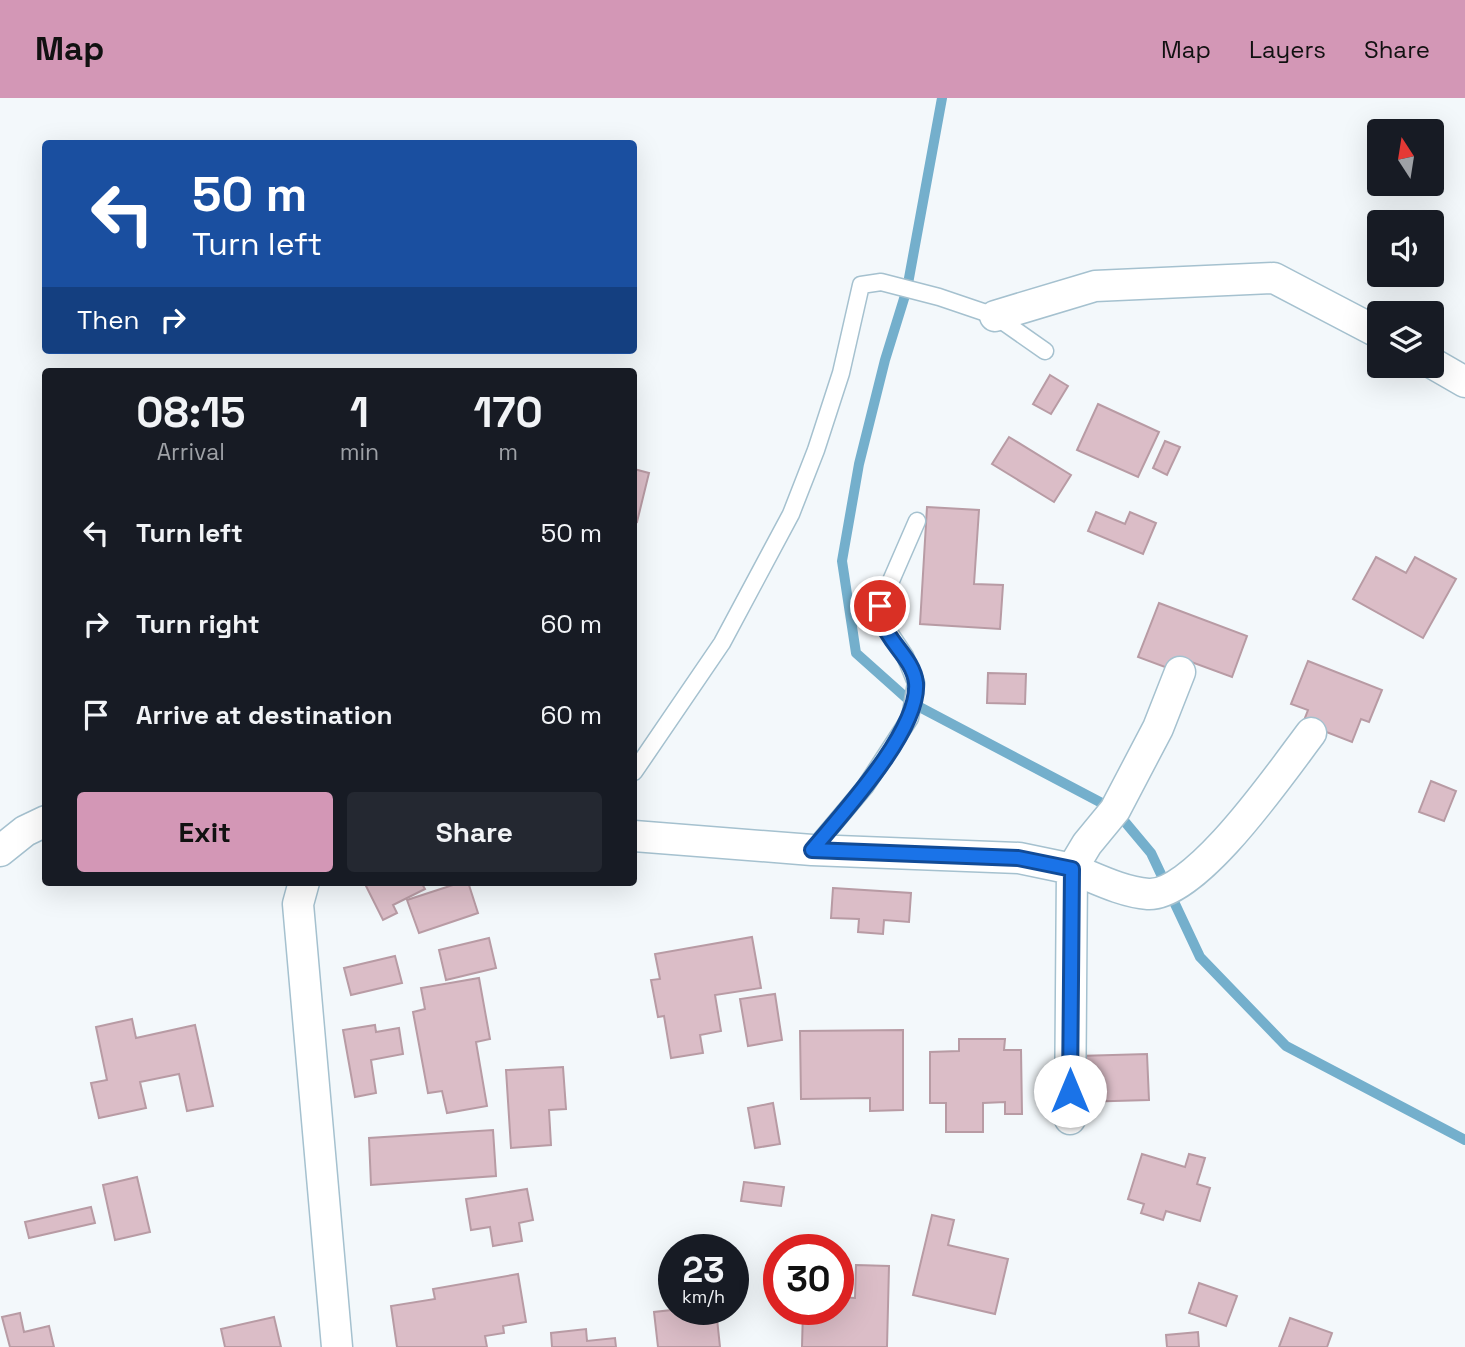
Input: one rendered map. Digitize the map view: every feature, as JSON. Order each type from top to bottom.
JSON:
[{"type":"street","points":[[995,316],[1095,286],[1274,278],[1367,327]]},
{"type":"street","points":[[1444,370],[1465,382]]},
{"type":"street","points":[[1070,1119],[1072,869],[1087,844],[1115,810],[1158,728],[1181,672]]},
{"type":"street","points":[[637,836],[812,850],[1018,858],[1072,869],[1123,888],[1149,894],[1168,890],[1210,859],[1311,733]]},
{"type":"street","points":[[0,851],[25,831],[42,823]]},
{"type":"street","points":[[303,886],[298,904],[337,1347]]},
{"type":"lane","points":[[637,768],[722,643],[791,514],[816,450],[841,373],[861,285],[881,282],[939,297],[995,316],[1045,351]]},
{"type":"lane","points":[[812,850],[865,788],[910,718],[916,683],[905,656],[883,623],[880,606],[917,521]]},
{"type":"building","points":[[1050,375],[1068,386],[1051,414],[1033,404]]},
{"type":"building","points":[[1098,404],[1159,432],[1138,477],[1077,450]]},
{"type":"building","points":[[1009,437],[1071,475],[1054,502],[992,464]]},
{"type":"building","points":[[1165,441],[1180,447],[1167,475],[1153,468]]},
{"type":"building","points":[[637,470],[649,473],[637,522]]},
{"type":"building","points":[[927,507],[979,510],[974,584],[1003,585],[1000,629],[920,624]]},
{"type":"building","points":[[1096,512],[1125,524],[1130,512],[1156,523],[1143,554],[1088,531]]},
{"type":"building","points":[[1376,557],[1406,573],[1415,557],[1456,579],[1423,638],[1353,599]]},
{"type":"building","points":[[1159,603],[1247,636],[1232,677],[1186,660],[1181,673],[1138,657]]},
{"type":"building","points":[[1308,661],[1382,690],[1369,722],[1361,719],[1352,742],[1303,723],[1308,710],[1291,704]]},
{"type":"building","points":[[988,673],[1026,674],[1025,704],[987,703]]},
{"type":"building","points":[[1431,781],[1456,791],[1444,821],[1419,812]]},
{"type":"building","points":[[366,886],[423,886],[425,889],[393,905],[397,913],[383,920]]},
{"type":"building","points":[[450,886],[469,886],[478,913],[419,933],[407,900]]},
{"type":"building","points":[[833,888],[911,893],[909,922],[884,920],[883,934],[858,932],[859,919],[831,918]]},
{"type":"building","points":[[752,937],[761,988],[715,995],[721,1031],[700,1035],[703,1053],[671,1058],[664,1016],[658,1017],[651,980],[660,979],[655,954]]},
{"type":"building","points":[[489,938],[496,968],[446,980],[439,950]]},
{"type":"building","points":[[395,956],[402,983],[351,995],[344,968]]},
{"type":"building","points":[[479,978],[490,1039],[476,1042],[487,1106],[447,1113],[442,1091],[428,1093],[413,1012],[425,1009],[421,988]]},
{"type":"building","points":[[775,994],[782,1040],[748,1046],[740,999]]},
{"type":"building","points":[[132,1019],[136,1038],[195,1025],[213,1106],[187,1111],[179,1074],[140,1082],[146,1108],[99,1118],[91,1083],[107,1080],[96,1027]]},
{"type":"building","points":[[375,1025],[376,1032],[399,1028],[403,1054],[371,1060],[376,1093],[355,1097],[343,1030]]},
{"type":"building","points":[[903,1030],[903,1110],[870,1111],[870,1098],[801,1099],[800,1031]]},
{"type":"building","points":[[959,1039],[1005,1039],[1004,1050],[1021,1050],[1022,1114],[1005,1114],[1005,1102],[983,1103],[983,1132],[946,1132],[946,1103],[930,1103],[930,1052],[959,1051]]},
{"type":"building","points":[[1147,1054],[1149,1100],[1079,1102],[1078,1056]]},
{"type":"building","points":[[563,1067],[566,1109],[549,1110],[551,1145],[511,1148],[506,1070]]},
{"type":"building","points":[[773,1103],[780,1144],[755,1148],[748,1108]]},
{"type":"building","points":[[493,1130],[496,1176],[371,1185],[369,1138]]},
{"type":"building","points":[[1142,1154],[1185,1167],[1189,1154],[1205,1158],[1197,1184],[1210,1188],[1200,1221],[1166,1211],[1163,1220],[1141,1213],[1144,1204],[1128,1199]]},
{"type":"building","points":[[137,1177],[150,1232],[115,1240],[103,1185]]},
{"type":"building","points":[[744,1182],[784,1187],[781,1206],[741,1201]]},
{"type":"building","points":[[527,1189],[533,1220],[519,1223],[522,1241],[493,1246],[490,1227],[471,1230],[466,1199]]},
{"type":"building","points":[[91,1207],[95,1223],[29,1238],[25,1222]]},
{"type":"building","points":[[932,1215],[954,1220],[948,1245],[1008,1259],[995,1314],[913,1295]]},
{"type":"building","points":[[856,1265],[889,1266],[887,1347],[802,1347],[803,1325],[854,1325]]},
{"type":"building","points":[[518,1274],[526,1322],[503,1326],[504,1333],[485,1336],[487,1347],[397,1347],[391,1306],[435,1299],[433,1289]]},
{"type":"building","points":[[1199,1283],[1237,1296],[1226,1326],[1189,1313]]},
{"type":"building","points":[[654,1312],[658,1312],[658,1325],[718,1325],[720,1347],[658,1347]]},
{"type":"building","points":[[20,1313],[24,1332],[49,1326],[54,1347],[10,1347],[2,1317]]},
{"type":"building","points":[[274,1317],[281,1347],[225,1347],[221,1329]]},
{"type":"building","points":[[1290,1318],[1332,1333],[1327,1347],[1279,1347]]},
{"type":"building","points":[[586,1329],[587,1341],[615,1338],[616,1347],[552,1347],[551,1333]]},
{"type":"building","points":[[1198,1332],[1199,1347],[1167,1347],[1166,1335]]},
{"type":"waterway","points":[[942,98],[907,289],[885,360],[859,464],[842,561],[856,653],[912,703],[1115,810],[1151,853],[1200,957],[1286,1046],[1465,1140]]},
{"type":"route","points":[[880,606],[883,623],[905,656],[916,683],[910,718],[865,788],[812,850],[1018,858],[1072,869],[1070,1091]]}]
